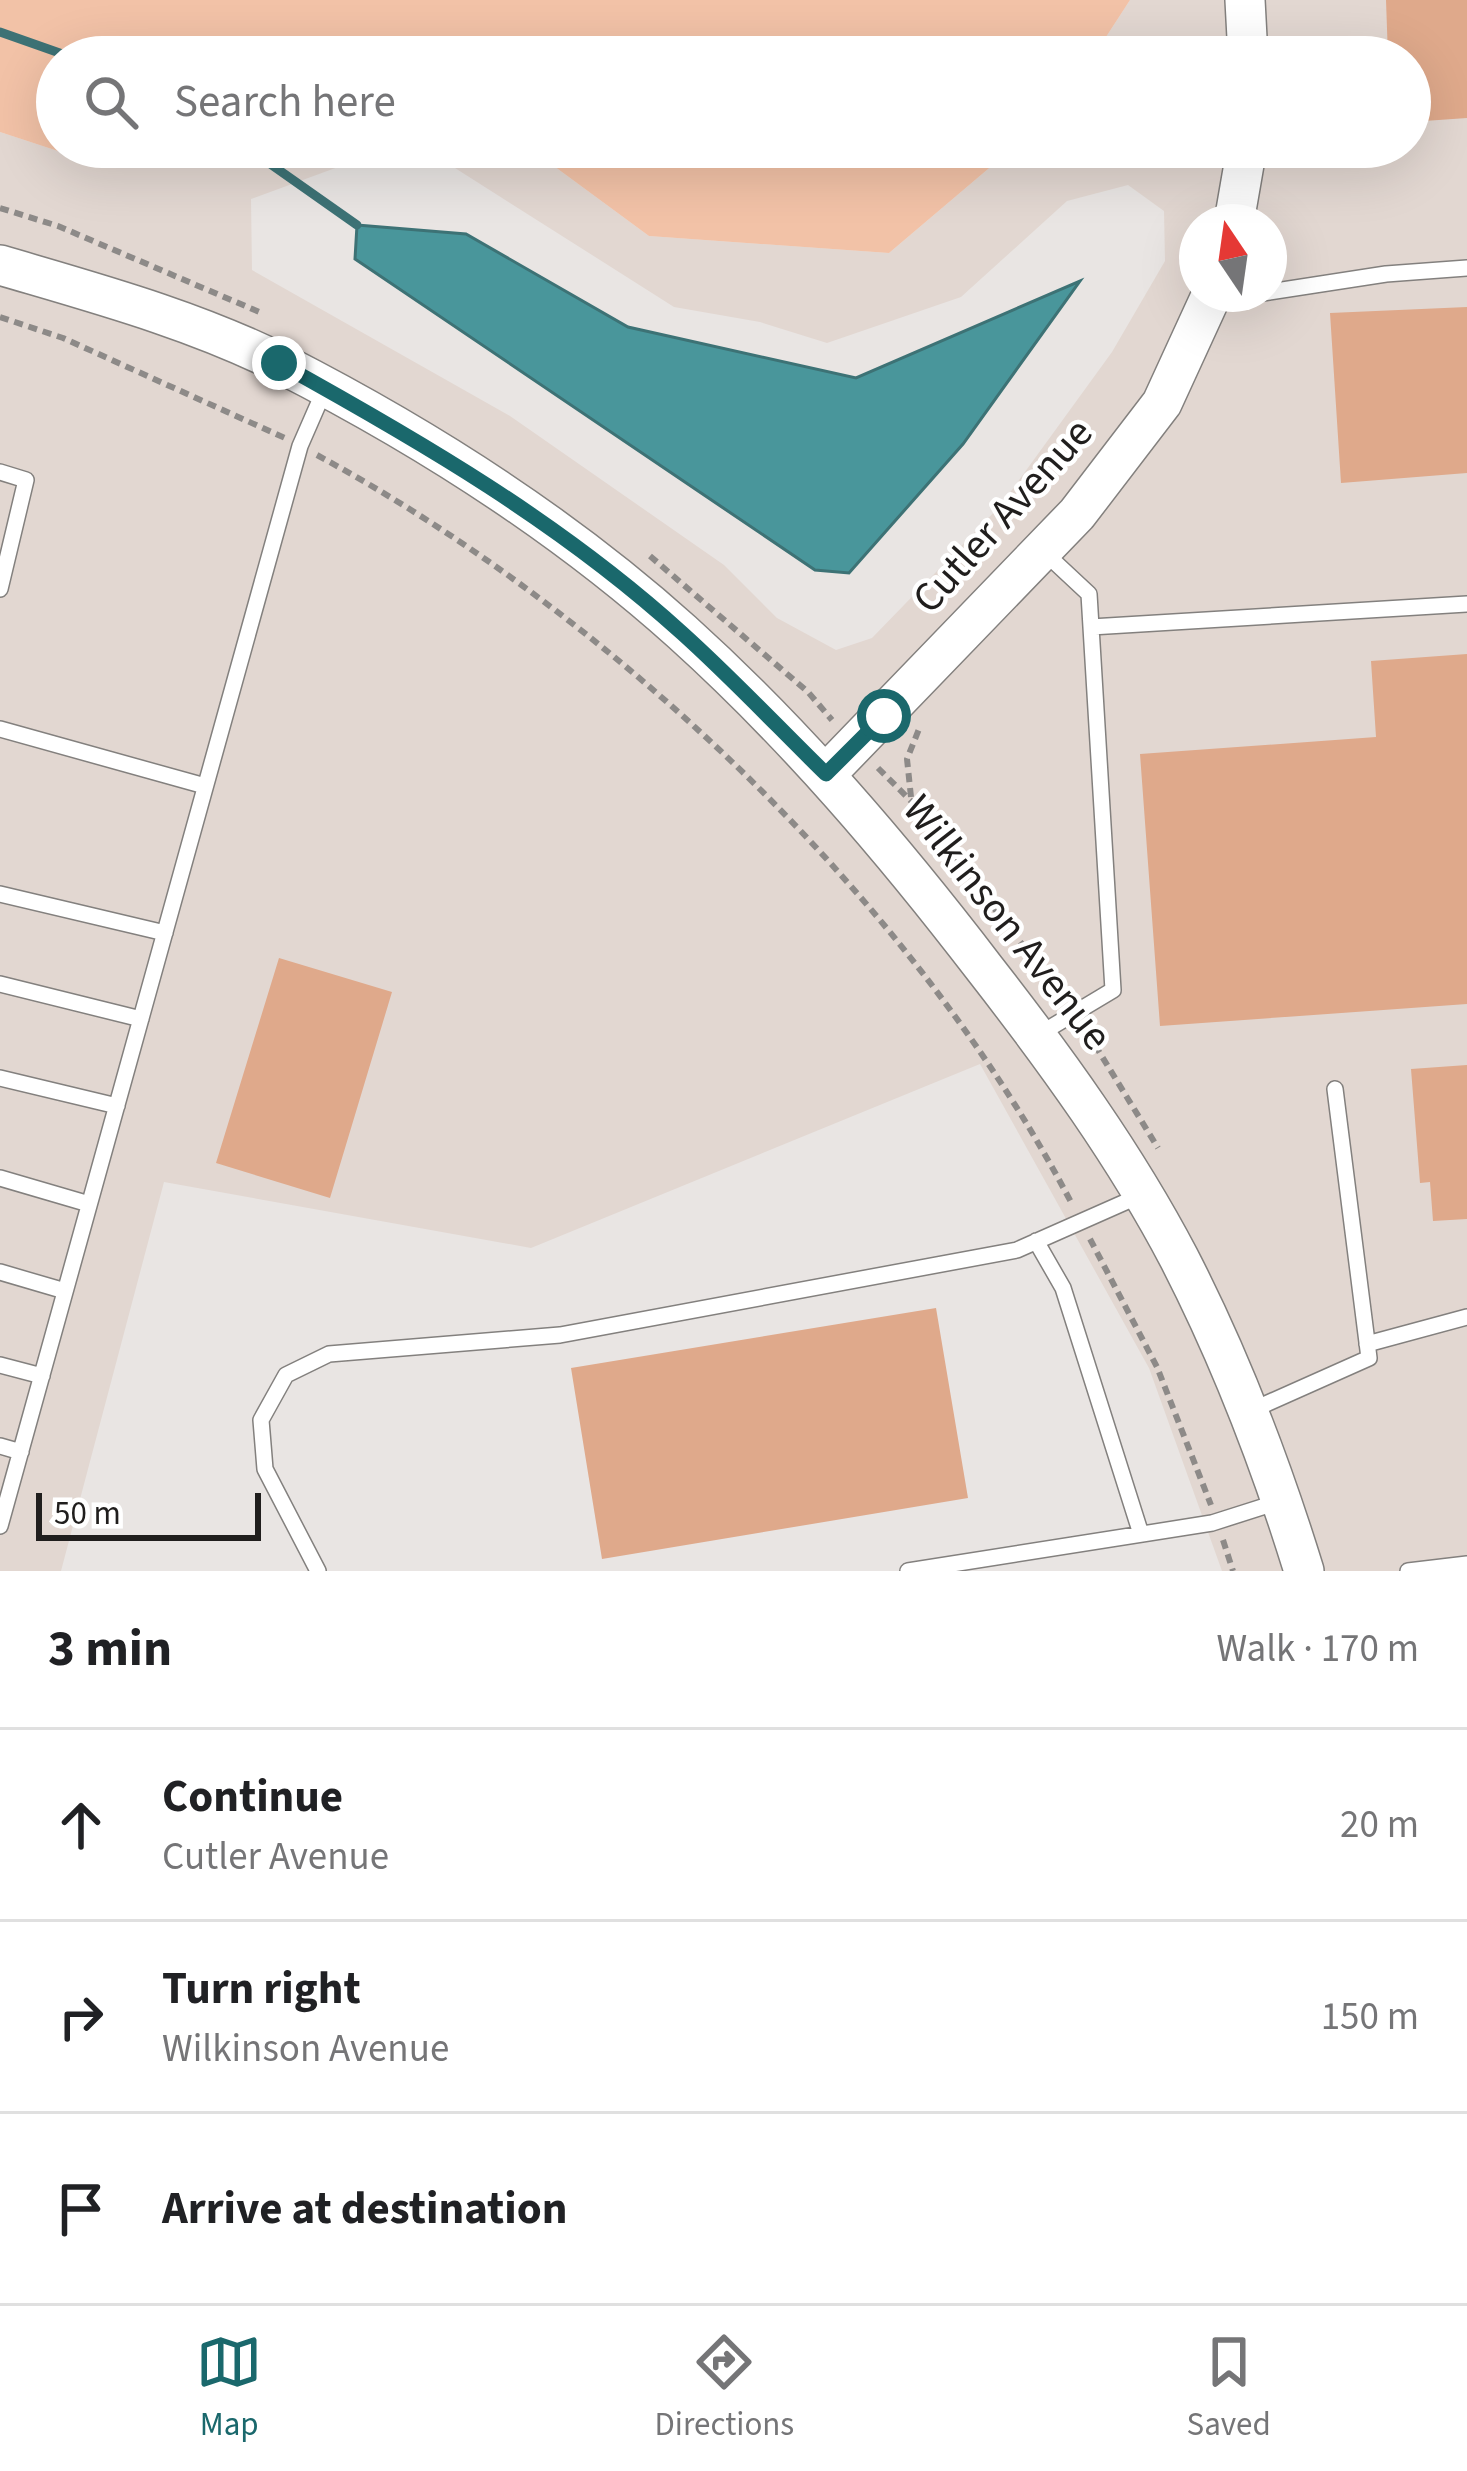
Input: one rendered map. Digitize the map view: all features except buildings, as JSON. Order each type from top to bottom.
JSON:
[{"type":"street","points":[[1245,0],[1247,36]]},
{"type":"street","points":[[1237,204],[1243,168]]},
{"type":"street","name":"Wilkinson Avenue","points":[[0,265],[162,313],[279,363],[419,440],[560,536],[681,631],[826,774],[904,863],[1036,1036],[1142,1195],[1178,1257],[1247,1412],[1304,1571]]},
{"type":"street","name":"Cutler Avenue","points":[[826,774],[1078,514],[1162,403],[1204,312]]},
{"type":"lane","points":[[1287,289],[1467,268]]},
{"type":"lane","points":[[0,1526],[300,446],[325,388]]},
{"type":"lane","points":[[0,472],[26,480],[0,590]]},
{"type":"lane","points":[[1036,1036],[1113,990],[1089,593],[1043,551]]},
{"type":"lane","points":[[1091,627],[1467,604]]},
{"type":"lane","points":[[0,729],[205,786]]},
{"type":"lane","points":[[0,894],[165,933]]},
{"type":"lane","points":[[0,984],[141,1019]]},
{"type":"lane","points":[[0,1078],[116,1106]]},
{"type":"lane","points":[[1247,1412],[1369,1358],[1335,1089]]},
{"type":"lane","points":[[0,1178],[89,1204]]},
{"type":"lane","points":[[318,1571],[265,1468],[261,1420],[286,1375],[329,1354],[560,1335],[1017,1250],[1142,1195]]},
{"type":"lane","points":[[1036,1241],[1063,1288],[1141,1534]]},
{"type":"lane","points":[[0,1272],[65,1291]]},
{"type":"lane","points":[[1367,1344],[1467,1318]]},
{"type":"lane","points":[[0,1365],[42,1376]]},
{"type":"lane","points":[[0,1446],[21,1452]]},
{"type":"lane","points":[[908,1571],[1216,1522],[1281,1501]]},
{"type":"lane","points":[[1408,1571],[1467,1564]]},
{"type":"path","points":[[0,316],[85,347],[300,446],[453,539],[560,615],[728,760],[823,856],[916,968],[986,1063],[1059,1179],[1157,1367],[1233,1571]]},
{"type":"shaded area","points":[[0,0],[1130,0],[1107,36],[36,36],[36,144],[0,132]]},
{"type":"shaded area","points":[[1130,0],[1467,0],[1467,1571],[1222,1571],[1149,1368],[980,1064],[531,1248],[164,1182],[61,1571],[0,1571],[0,132],[36,144],[36,168],[335,168],[251,199],[252,270],[510,416],[724,565],[777,618],[836,650],[872,638],[1001,505],[1112,352],[1165,261],[1164,211],[1128,185],[1067,201],[961,297],[827,343],[760,322],[674,307],[455,168],[557,168],[649,236],[889,253],[989,168],[1431,168],[1431,36],[1107,36]]},
{"type":"shaded area","points":[[557,168],[989,168],[889,253],[649,236]]},
{"type":"water","points":[[357,225],[466,234],[628,327],[856,378],[1080,281],[963,444],[849,573],[815,570],[355,259]]},
{"type":"waterway","points":[[0,32],[36,45]]},
{"type":"waterway","points":[[276,168],[357,225]]},
{"type":"route","points":[[279,363],[419,440],[560,536],[681,631],[826,774],[884,716]]}]
